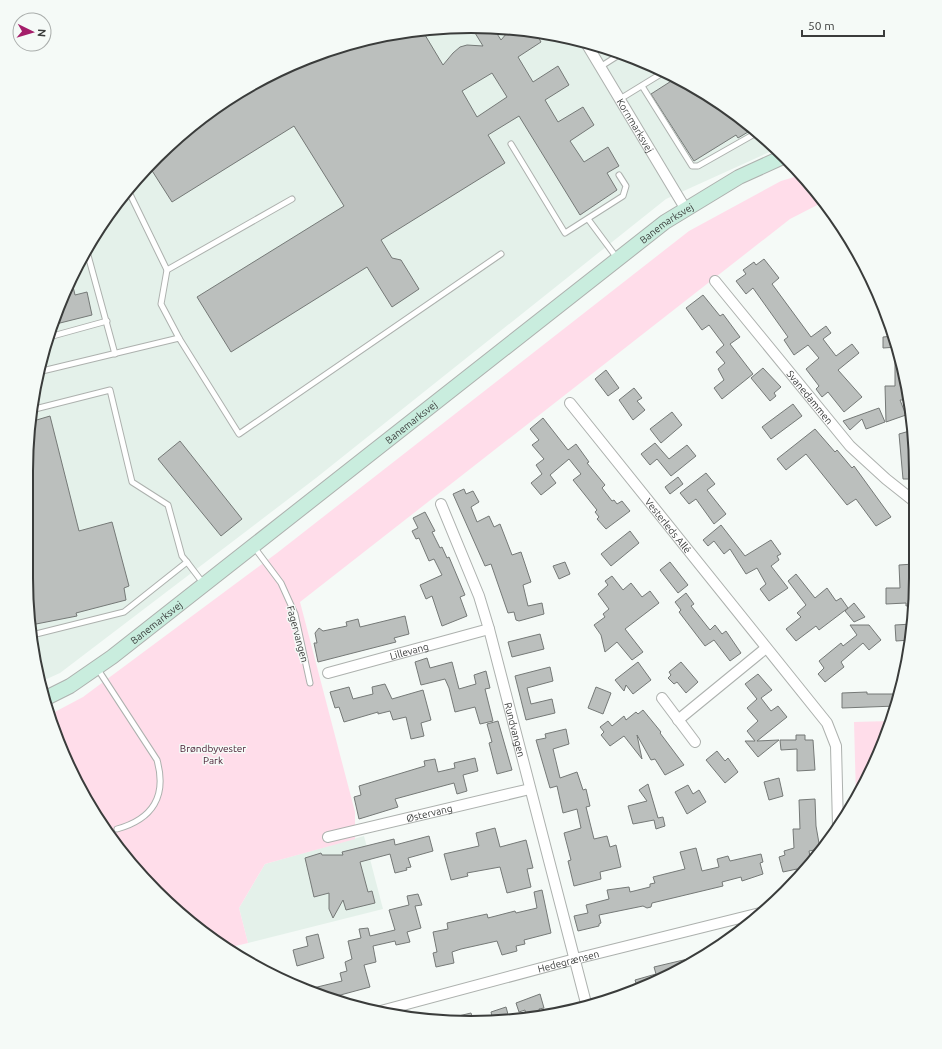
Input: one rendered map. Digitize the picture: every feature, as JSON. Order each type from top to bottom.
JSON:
[{"type":"street","name":"Kornmarksvej","points":[[590,50],[685,208]]},
{"type":"street","name":"Banemarksvej","points":[[50,696],[70,686],[97,668],[254,547],[618,259],[685,208],[739,177],[779,159]]},
{"type":"street","name":"Svanedammen","points":[[715,281],[850,446],[886,479],[909,497]]},
{"type":"street","name":"Vesterleds Allé","points":[[570,403],[827,723],[836,746],[838,817]]},
{"type":"street","name":"Rundvangen","points":[[441,504],[479,596],[489,629],[585,1001]]},
{"type":"street","name":"Lillevang","points":[[328,673],[489,629]]},
{"type":"street","points":[[678,720],[766,648]]},
{"type":"street","points":[[662,698],[695,742]]},
{"type":"street","name":"Østervang","points":[[328,837],[530,789]]},
{"type":"street","name":"Hedegrænsen","points":[[390,1009],[575,959],[749,916]]},
{"type":"lane","points":[[600,67],[615,57]]},
{"type":"lane","points":[[620,100],[659,75]]},
{"type":"lane","points":[[642,86],[692,166],[698,166],[752,135]]},
{"type":"lane","points":[[511,144],[565,233],[623,196],[626,186],[619,175]]},
{"type":"lane","points":[[131,196],[167,270],[161,304],[180,338],[239,434],[501,254]]},
{"type":"lane","points":[[167,270],[292,199]]},
{"type":"lane","points":[[588,219],[618,259]]},
{"type":"lane","points":[[89,258],[115,354]]},
{"type":"lane","points":[[54,336],[107,321]]},
{"type":"lane","points":[[45,370],[180,338]]},
{"type":"lane","points":[[38,408],[110,390],[132,482],[168,505],[182,556],[205,585]]},
{"type":"lane","name":"Fagervangen","points":[[254,547],[281,583],[295,614],[310,683]]},
{"type":"lane","points":[[37,634],[124,612],[187,562]]},
{"type":"lane","points":[[97,668],[157,760],[161,775],[160,790],[150,811],[131,825],[116,828]]},
{"type":"shaded area","points":[[442,34],[500,34],[556,41],[612,56],[639,66],[665,78],[714,107],[738,124],[770,152],[666,199],[316,478],[60,673],[45,680],[41,663],[34,607],[34,442],[41,386],[48,358],[66,303],[78,277],[107,228],[124,204],[161,161],[204,124],[228,107],[277,78],[330,56],[386,41],[414,37]]},
{"type":"shaded area","points":[[364,836],[383,909],[248,943],[239,908],[265,864]]},
{"type":"green space","name":"Brøndbyvester Park","points":[[795,177],[818,204],[790,219],[300,602],[355,812],[355,839],[265,864],[239,908],[248,943],[235,946],[204,925],[161,888],[124,845],[107,821],[78,772],[66,746],[54,712],[83,697],[277,553],[689,231],[781,181]]},
{"type":"green space","points":[[885,721],[876,746],[856,787],[854,722]]},
{"type":"building","points":[[475,33],[497,34],[501,40],[506,35],[539,39],[541,42],[518,57],[533,82],[558,66],[569,85],[545,100],[558,122],[583,107],[594,125],[570,141],[584,162],[608,147],[619,166],[607,173],[617,190],[580,215],[519,116],[488,135],[505,163],[381,240],[392,258],[401,260],[419,289],[392,307],[367,267],[231,352],[197,297],[344,206],[294,126],[172,202],[152,171],[182,142],[228,107],[277,78],[303,66],[330,56],[386,41],[425,36],[443,65],[460,47],[467,45],[483,46]],"holes":[[[492,73],[507,97],[477,117],[462,91]]]},
{"type":"building","points":[[671,81],[714,107],[748,132],[738,138],[736,135],[694,161],[651,94]]},
{"type":"building","points":[[764,259],[779,278],[772,284],[811,337],[826,326],[831,333],[823,339],[836,356],[852,344],[859,353],[838,370],[862,397],[844,412],[828,392],[822,397],[816,389],[819,386],[806,369],[819,358],[808,345],[794,355],[784,340],[788,337],[753,288],[746,294],[736,281],[746,274],[743,270],[754,262],[756,265]]},
{"type":"building","points":[[73,287],[75,295],[87,292],[92,315],[58,323]]},
{"type":"building","points":[[703,295],[720,316],[723,314],[740,337],[730,344],[753,374],[722,399],[714,388],[724,380],[718,369],[725,363],[716,352],[724,345],[709,325],[702,330],[686,308]]},
{"type":"building","points":[[883,337],[888,337],[891,347],[883,348]]},
{"type":"building","points":[[895,362],[903,400],[900,400],[905,415],[886,422],[885,386],[895,386]]},
{"type":"building","points":[[763,368],[781,387],[774,393],[776,396],[770,401],[751,378]]},
{"type":"building","points":[[606,370],[619,388],[608,396],[595,379]]},
{"type":"building","points":[[634,388],[642,398],[637,401],[645,410],[633,420],[619,400]]},
{"type":"building","points":[[793,404],[802,416],[771,439],[762,427]]},
{"type":"building","points":[[879,408],[885,422],[869,428],[866,429],[862,419],[850,430],[843,421]]},
{"type":"building","points":[[672,412],[682,425],[661,443],[650,429]]},
{"type":"building","points":[[50,416],[79,531],[112,522],[129,586],[124,588],[126,600],[76,613],[77,616],[36,624],[33,578],[33,471],[36,420]]},
{"type":"building","points":[[543,418],[568,450],[576,444],[589,462],[587,463],[605,485],[602,488],[612,501],[614,500],[617,504],[622,501],[630,511],[606,529],[597,519],[599,517],[595,512],[597,510],[573,480],[581,474],[569,459],[550,475],[556,483],[541,495],[531,483],[542,474],[536,465],[544,459],[532,445],[539,440],[530,429]]},
{"type":"building","points":[[815,429],[835,452],[837,450],[852,468],[854,466],[891,517],[876,526],[856,499],[847,505],[806,454],[786,470],[777,459]]},
{"type":"building","points":[[907,432],[909,479],[903,479],[899,434]]},
{"type":"building","points":[[180,441],[242,519],[221,536],[158,459]]},
{"type":"building","points":[[655,443],[669,459],[687,445],[696,456],[671,476],[657,459],[650,465],[641,454]]},
{"type":"building","points":[[706,473],[715,484],[707,490],[726,514],[714,524],[696,499],[689,504],[680,493]]},
{"type":"building","points":[[678,477],[683,484],[670,494],[665,487]]},
{"type":"building","points":[[464,489],[466,494],[473,491],[479,502],[471,507],[477,522],[489,516],[494,527],[500,524],[512,555],[521,552],[531,582],[523,585],[528,606],[542,603],[544,614],[519,621],[516,620],[514,612],[508,613],[491,564],[485,566],[453,494]]},
{"type":"building","points":[[425,512],[435,531],[432,532],[440,548],[442,547],[447,558],[449,557],[465,595],[460,597],[467,616],[442,626],[432,596],[426,599],[420,585],[442,575],[434,559],[429,561],[419,538],[416,539],[412,531],[418,528],[413,518]]},
{"type":"building","points":[[721,525],[745,556],[771,540],[781,554],[777,556],[779,560],[771,566],[788,588],[769,601],[760,589],[766,584],[757,568],[746,574],[730,549],[724,554],[714,541],[708,546],[703,540]]},
{"type":"building","points":[[630,531],[639,543],[611,566],[601,554]]},
{"type":"building","points":[[565,562],[570,574],[559,579],[553,566]]},
{"type":"building","points":[[670,562],[688,585],[678,593],[660,570]]},
{"type":"building","points":[[909,564],[908,606],[906,606],[906,603],[886,604],[886,588],[900,588],[899,565]]},
{"type":"building","points":[[796,574],[815,598],[827,588],[836,601],[841,598],[848,608],[819,630],[816,626],[796,641],[786,629],[801,617],[797,613],[806,605],[788,581]]},
{"type":"building","points":[[612,576],[623,590],[631,583],[642,597],[650,591],[659,603],[625,629],[643,652],[632,660],[617,642],[605,652],[601,635],[594,625],[605,617],[603,614],[609,609],[598,594],[608,585],[605,581]]},
{"type":"building","points":[[686,593],[694,604],[691,606],[710,630],[715,625],[722,634],[726,631],[741,653],[730,661],[714,640],[705,646],[679,612],[681,610],[675,602]]},
{"type":"building","points":[[854,603],[865,617],[854,622],[845,611]]},
{"type":"building","points":[[405,616],[409,634],[394,638],[396,642],[318,662],[314,643],[317,643],[315,633],[319,628],[323,631],[347,626],[346,622],[358,619],[360,627]]},
{"type":"building","points":[[906,624],[904,640],[896,641],[895,625]]},
{"type":"building","points":[[850,625],[869,625],[881,640],[869,650],[863,643],[841,662],[844,667],[825,682],[818,674],[824,668],[819,661],[841,643],[843,646],[857,635]]},
{"type":"building","points":[[540,634],[544,649],[512,657],[508,642]]},
{"type":"building","points":[[427,658],[430,668],[452,662],[459,689],[476,684],[474,675],[486,671],[490,688],[485,689],[493,721],[480,724],[475,707],[455,712],[449,688],[445,679],[421,685],[415,662]]},
{"type":"building","points":[[638,662],[651,680],[633,694],[626,685],[624,691],[615,680]]},
{"type":"building","points":[[681,662],[698,682],[686,693],[677,682],[674,684],[668,678],[671,675],[669,672]]},
{"type":"building","points":[[550,667],[553,681],[527,688],[531,704],[552,699],[555,713],[526,720],[515,676]]},
{"type":"building","points":[[758,674],[772,690],[761,698],[771,711],[778,706],[787,717],[757,741],[779,740],[758,757],[745,741],[755,741],[747,731],[758,721],[747,708],[757,699],[745,684]]},
{"type":"building","points":[[385,684],[392,699],[423,690],[431,720],[421,723],[424,736],[411,739],[406,717],[393,720],[390,711],[378,714],[378,712],[344,722],[339,707],[335,708],[330,692],[349,687],[353,699],[373,694],[372,687]]},
{"type":"building","points":[[596,687],[611,693],[603,714],[588,708]]},
{"type":"building","points":[[867,692],[867,694],[893,694],[890,706],[842,708],[842,693]]},
{"type":"building","points":[[643,710],[661,732],[660,733],[684,765],[665,775],[655,759],[651,760],[637,735],[642,759],[624,736],[610,746],[601,735],[604,732],[600,727],[608,721],[612,726],[624,716],[626,720],[636,712],[638,714]]},
{"type":"building","points":[[498,721],[512,770],[497,774],[489,743],[492,742],[487,724]]},
{"type":"building","points":[[566,729],[569,744],[553,749],[560,778],[577,772],[583,790],[586,789],[590,806],[586,807],[594,839],[607,836],[610,847],[616,845],[621,867],[600,872],[601,879],[574,886],[568,861],[571,860],[564,833],[581,828],[577,809],[563,813],[557,786],[550,788],[536,740],[546,738],[545,734]]},
{"type":"building","points":[[796,735],[805,735],[805,740],[813,740],[815,770],[797,771],[797,749],[781,750],[780,740],[796,740]]},
{"type":"building","points":[[717,751],[725,761],[728,758],[738,772],[725,783],[706,760]]},
{"type":"building","points":[[475,758],[478,771],[463,775],[467,791],[457,794],[454,783],[395,799],[398,807],[359,819],[354,797],[361,795],[359,786],[425,766],[424,761],[435,759],[438,772],[455,768],[454,763]]},
{"type":"building","points":[[779,778],[783,796],[769,800],[764,782]]},
{"type":"building","points":[[648,784],[658,818],[663,817],[665,826],[656,829],[654,820],[633,824],[628,806],[647,801],[639,790]]},
{"type":"building","points":[[688,785],[693,794],[699,790],[706,802],[687,814],[675,792]]},
{"type":"building","points":[[815,799],[816,826],[819,844],[814,850],[809,851],[810,855],[797,870],[783,872],[779,857],[785,855],[784,851],[794,848],[793,829],[800,829],[799,800]]},
{"type":"building","points":[[495,828],[500,847],[526,840],[533,868],[527,869],[531,887],[507,893],[500,867],[467,873],[468,876],[451,880],[444,854],[479,846],[476,833]]},
{"type":"building","points":[[429,836],[433,851],[408,858],[411,867],[406,868],[407,870],[395,873],[390,854],[360,862],[368,892],[372,891],[375,903],[346,910],[343,900],[333,918],[329,909],[329,893],[314,897],[305,858],[321,853],[322,855],[343,855],[342,852],[394,839],[395,845]]},
{"type":"building","points":[[696,848],[702,871],[719,867],[717,859],[728,856],[730,861],[761,854],[763,862],[760,863],[763,874],[742,881],[741,877],[722,882],[723,886],[652,903],[651,907],[647,908],[643,906],[599,915],[601,923],[599,926],[578,931],[574,916],[588,913],[586,905],[609,899],[607,890],[629,887],[630,892],[650,887],[650,884],[655,883],[653,877],[685,869],[680,852]]},
{"type":"building","points":[[542,890],[551,933],[524,940],[525,944],[516,946],[517,951],[502,955],[497,941],[461,949],[452,952],[454,963],[436,967],[433,953],[437,952],[433,932],[448,929],[447,923],[487,914],[488,918],[515,911],[516,913],[537,908],[534,892]]},
{"type":"building","points":[[418,894],[422,905],[415,906],[421,928],[407,932],[410,942],[396,945],[395,941],[373,946],[376,962],[364,965],[370,987],[339,995],[315,988],[342,981],[340,973],[347,971],[345,962],[352,959],[348,941],[361,938],[359,929],[368,928],[370,936],[395,930],[389,910],[409,905],[407,896]]},
{"type":"building","points":[[318,934],[324,958],[297,966],[293,950],[308,946],[306,937]]},
{"type":"building","points":[[686,959],[636,984],[635,980],[656,974],[654,967]]},
{"type":"building","points":[[540,994],[544,1008],[539,1009],[540,1010],[525,1012],[525,1010],[519,1012],[516,1003]]},
{"type":"building","points":[[506,1007],[508,1014],[492,1015],[491,1012]]},
{"type":"building","points":[[471,1013],[472,1016],[471,1016],[460,1016]]}]
